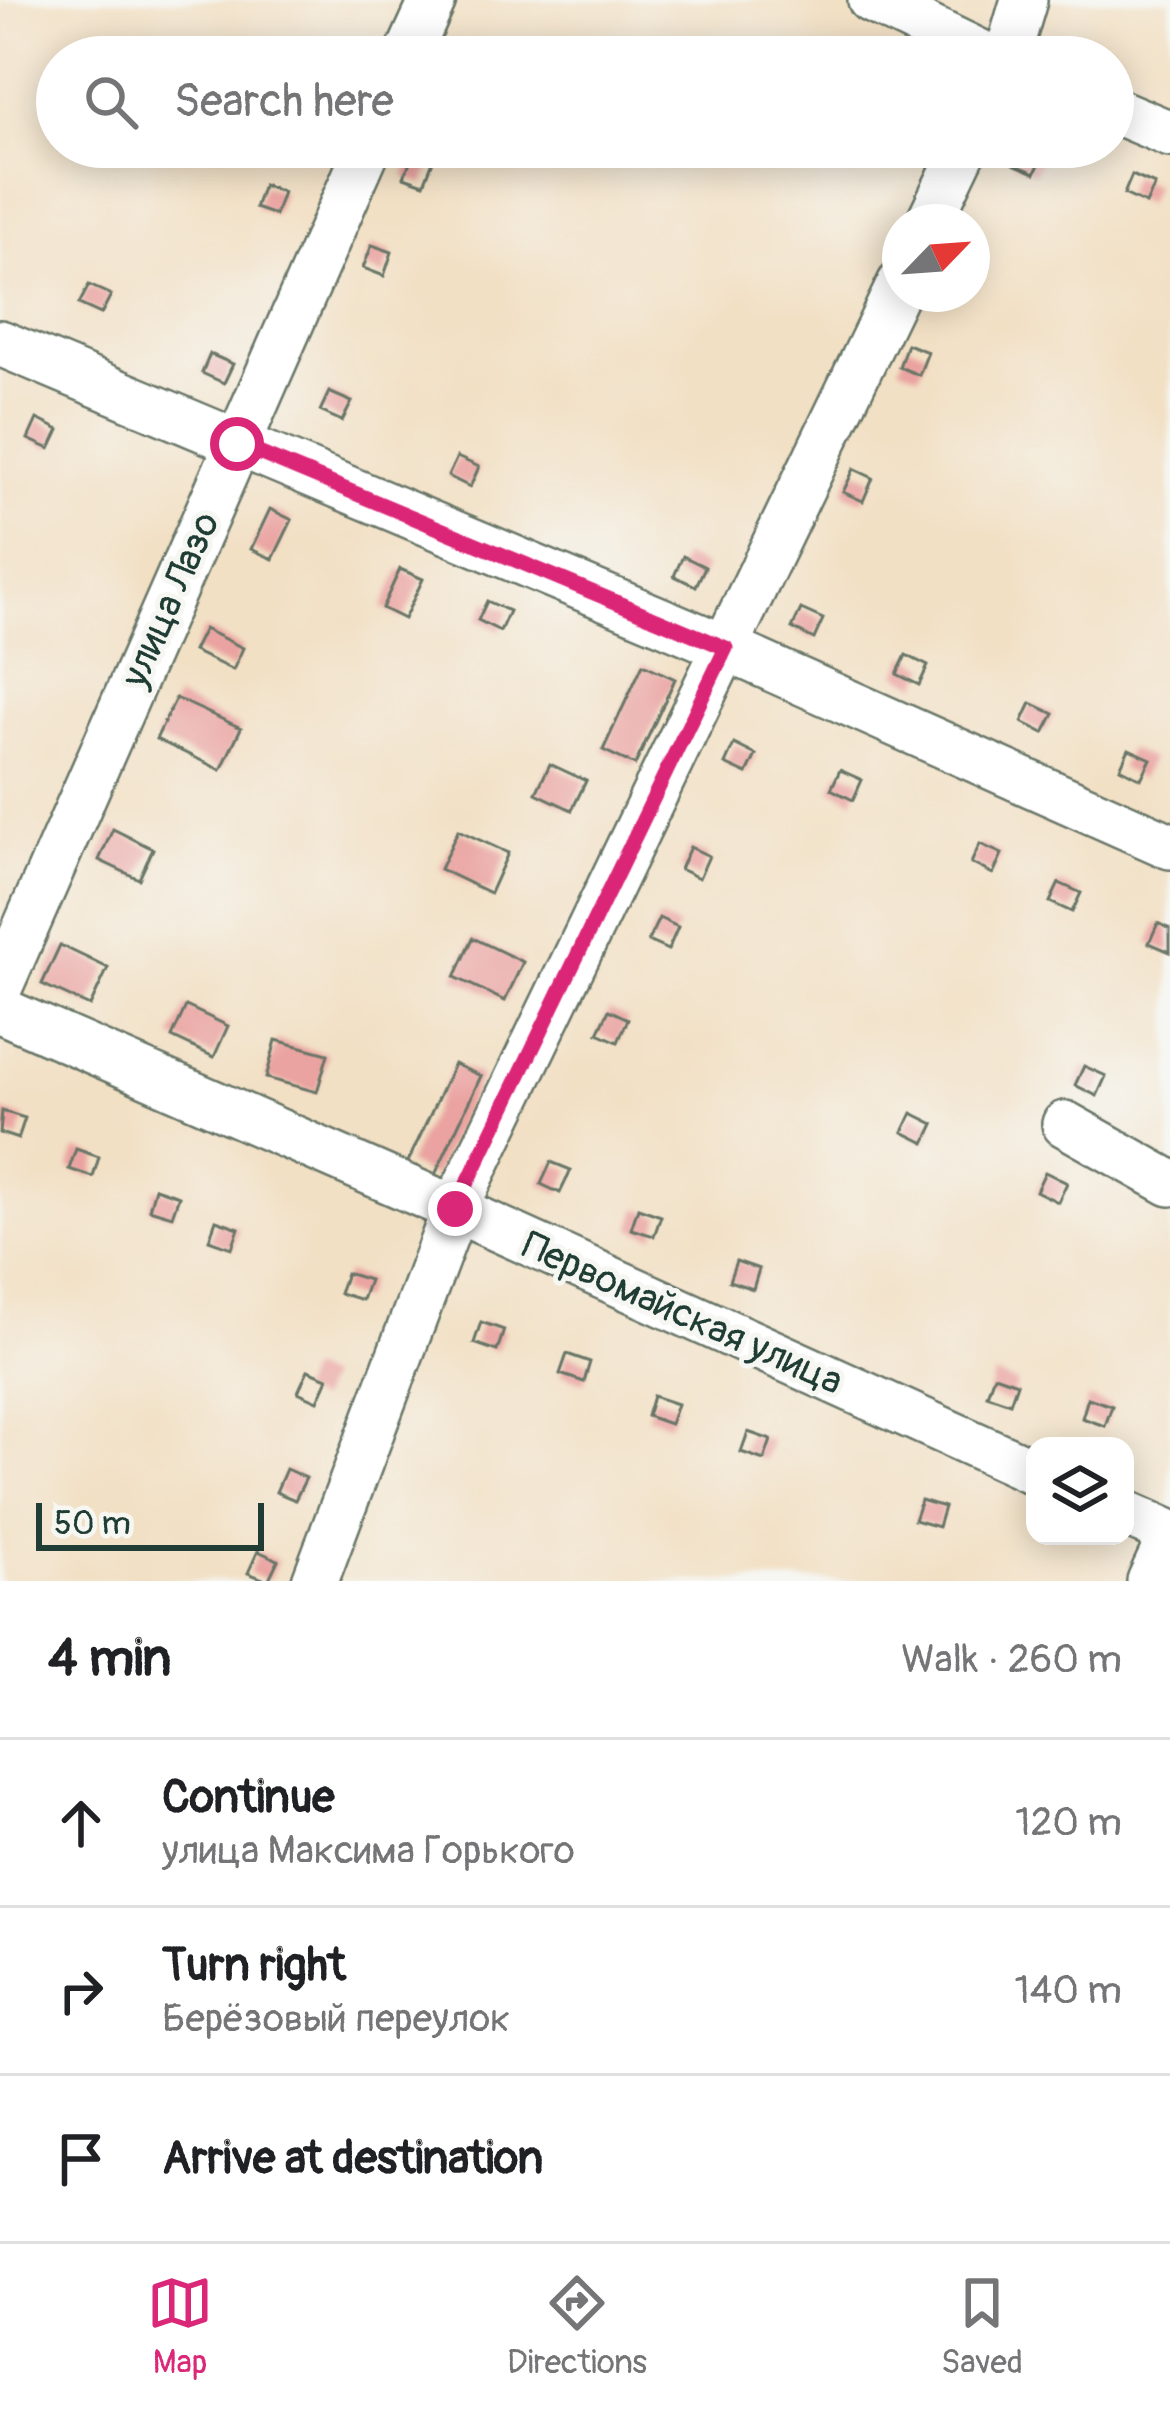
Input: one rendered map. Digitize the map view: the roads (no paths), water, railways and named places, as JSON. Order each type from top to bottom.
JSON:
[{"type":"street","points":[[417,36],[433,0]]},
{"type":"street","points":[[871,0],[946,36]]},
{"type":"street","points":[[1013,36],[1024,0]]},
{"type":"street","points":[[1134,119],[1170,134]]},
{"type":"street","name":"улица Лазо","points":[[0,986],[359,168]]},
{"type":"street","points":[[938,204],[955,168]]},
{"type":"street","points":[[315,1581],[455,1209],[887,312]]},
{"type":"street","points":[[0,343],[726,648],[1170,846]]},
{"type":"street","name":"Первомайская улица","points":[[0,1010],[455,1209],[1026,1468]]},
{"type":"street","points":[[1065,1124],[1170,1183]]},
{"type":"street","points":[[1134,1517],[1170,1535],[1150,1581]]}]
